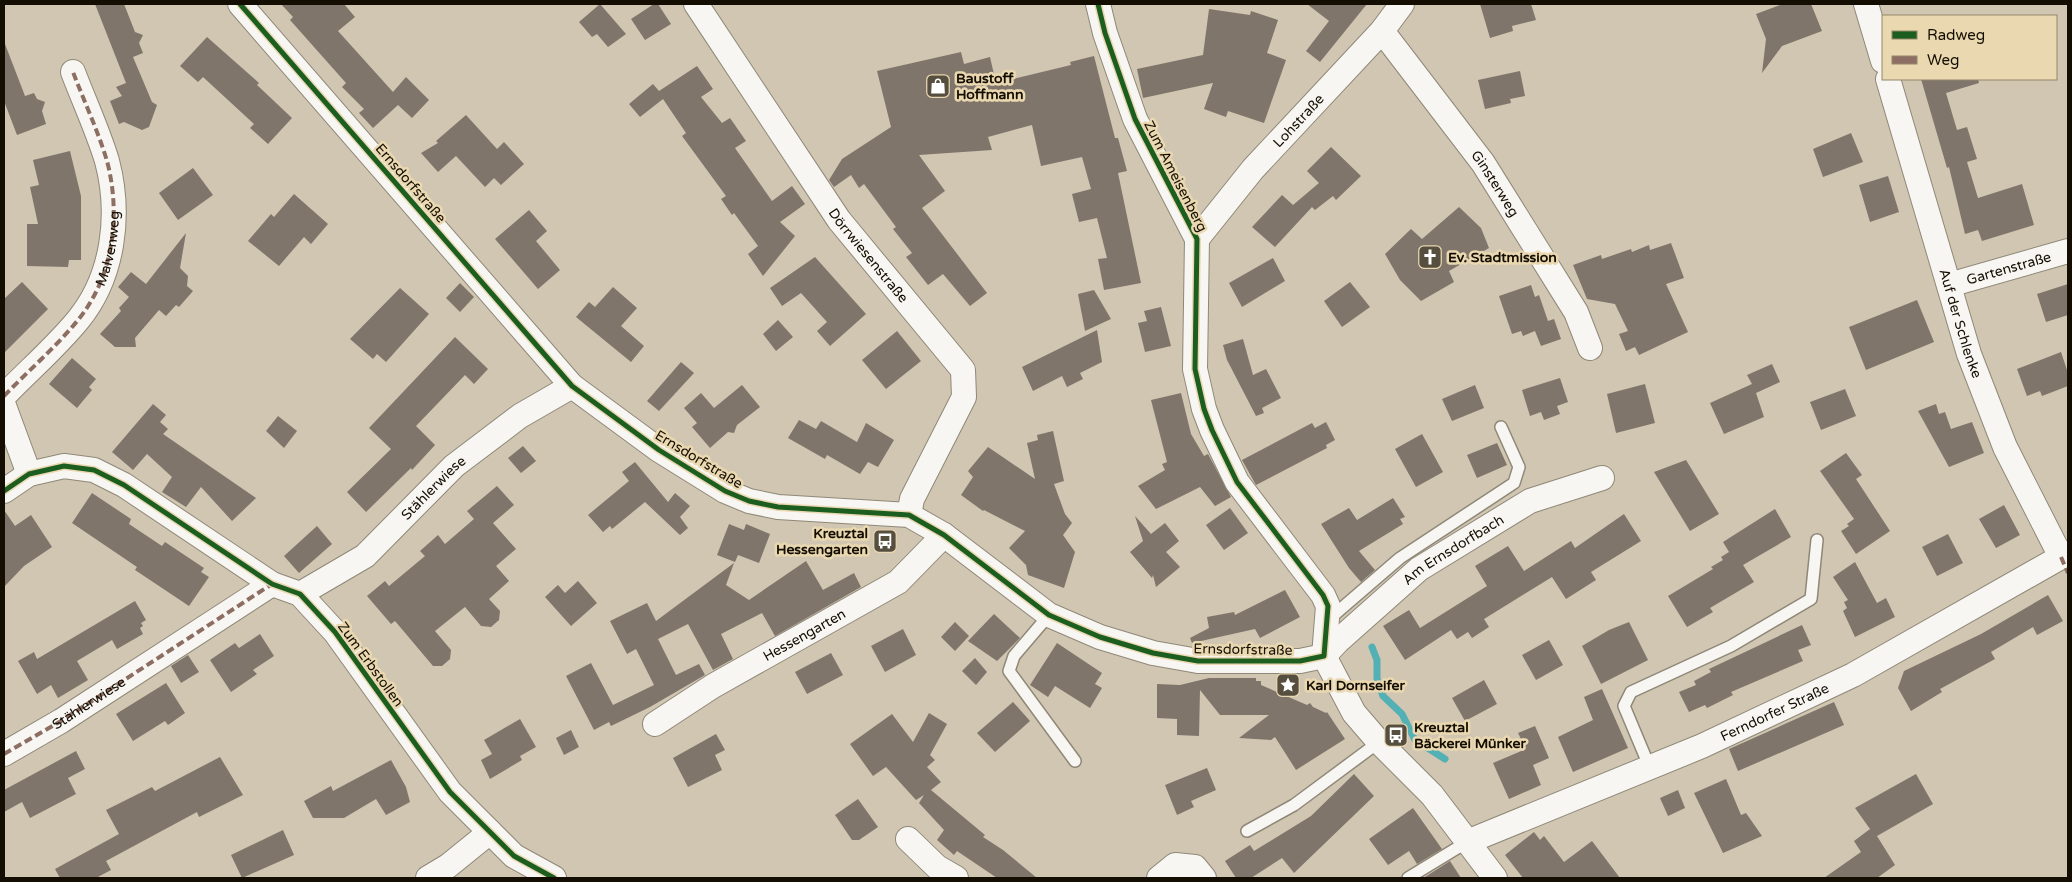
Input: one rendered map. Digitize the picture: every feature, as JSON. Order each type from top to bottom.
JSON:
[{"type":"street","name":"Ernsdorfstraße","points":[[240,4],[572,386],[659,450],[725,491],[749,501],[778,507],[910,514],[944,535],[1049,615],[1100,637],[1153,653],[1198,661],[1300,661],[1324,656]]},
{"type":"street","name":"Dörrwiesenstraße","points":[[696,4],[839,220],[963,370],[964,397],[912,499],[910,514]]},
{"type":"street","name":"Zum Ameisenberg","points":[[1098,4],[1105,33],[1134,119],[1197,239],[1195,369],[1204,409],[1237,482],[1323,595],[1328,606],[1324,656]]},
{"type":"street","name":"Lohstraße","points":[[1197,239],[1253,169],[1382,31],[1402,4]]},
{"type":"street","points":[[1866,4],[1882,58]]},
{"type":"street","name":"Ginsterweg","points":[[1382,31],[1483,163],[1576,312],[1590,348]]},
{"type":"street","name":"Malvenweg","points":[[4,396],[79,320],[98,289],[112,248],[114,199],[106,160],[73,72]]},
{"type":"street","name":"Auf der Schlenke","points":[[1888,80],[1969,354],[2005,447],[2065,555]]},
{"type":"street","name":"Gartenstraße","points":[[1949,285],[2068,251]]},
{"type":"street","name":"Stählerwiese","points":[[300,594],[365,556],[454,466],[520,416],[572,386]]},
{"type":"street","points":[[4,406],[29,474]]},
{"type":"street","name":"Zum Erbstollen","points":[[4,491],[29,474],[64,466],[94,470],[124,485],[272,584],[300,594],[335,632],[450,792],[514,856],[554,878]]},
{"type":"street","name":"Am Ernsdorfbach","points":[[1324,656],[1363,618],[1427,564],[1530,501],[1602,478]]},
{"type":"street","name":"Hessengarten","points":[[655,724],[714,686],[898,582],[944,535]]},
{"type":"street","name":"Ferndorfer Straße","points":[[1467,842],[1702,746],[1853,675],[2065,555]]},
{"type":"street","name":"Stählerwiese","points":[[4,754],[61,721],[272,584]]},
{"type":"street","points":[[1324,656],[1354,713],[1379,742],[1432,796],[1495,878]]},
{"type":"street","points":[[428,878],[448,866],[490,832]]},
{"type":"street","points":[[908,839],[937,867],[956,878]]},
{"type":"street","points":[[1159,878],[1175,865],[1195,867],[1204,878]]},
{"type":"lane","points":[[1328,620],[1400,558],[1514,483],[1519,467],[1501,427]]},
{"type":"lane","points":[[1650,768],[1624,706],[1631,692],[1731,646],[1811,599],[1817,540]]},
{"type":"lane","points":[[1049,615],[1014,656],[1009,672],[1075,761]]},
{"type":"lane","points":[[1247,831],[1294,805],[1379,742]]},
{"type":"lane","points":[[1408,878],[1467,842]]},
{"type":"building","points":[[95,4],[124,4],[135,32],[143,35],[139,43],[143,53],[133,57],[152,102],[157,105],[149,127],[142,130],[124,122],[119,124],[110,101],[122,96],[116,87],[126,83]]},
{"type":"building","points":[[281,4],[344,4],[355,17],[338,31],[393,92],[406,77],[429,100],[412,118],[398,105],[373,128],[359,113],[364,109],[342,87],[346,83],[290,20],[293,17]]},
{"type":"building","points":[[600,4],[626,34],[608,47],[597,34],[592,37],[579,22]]},
{"type":"building","points":[[654,4],[658,4],[671,24],[645,40],[631,19]]},
{"type":"building","points":[[1307,4],[1367,4],[1320,62],[1306,51],[1329,21]]},
{"type":"building","points":[[1480,4],[1531,4],[1536,20],[1512,26],[1513,31],[1490,38]]},
{"type":"building","points":[[1783,4],[1811,4],[1822,31],[1782,46],[1762,73],[1766,39],[1756,14]]},
{"type":"building","points":[[1209,9],[1250,15],[1251,11],[1278,20],[1267,53],[1286,60],[1264,123],[1228,111],[1226,117],[1204,109],[1213,83],[1143,98],[1137,69],[1203,55]]},
{"type":"building","points":[[207,37],[259,83],[257,85],[292,118],[268,144],[250,128],[254,124],[203,77],[198,82],[180,66]]},
{"type":"building","points":[[5,44],[25,96],[34,93],[37,99],[45,102],[42,111],[46,124],[17,135],[4,101]]},
{"type":"building","points":[[961,52],[964,64],[990,57],[996,83],[1071,65],[1070,62],[1094,56],[1115,138],[1118,138],[1127,171],[1118,173],[1141,283],[1104,290],[1098,259],[1107,258],[1097,218],[1079,222],[1072,194],[1091,189],[1082,157],[1041,166],[1032,125],[988,137],[992,150],[919,155],[945,191],[922,208],[987,293],[970,306],[943,274],[928,285],[906,257],[912,253],[893,229],[896,227],[864,184],[859,188],[851,175],[834,187],[829,180],[842,159],[891,127],[877,71]]},
{"type":"building","points":[[697,66],[713,89],[701,97],[722,123],[730,118],[746,141],[735,148],[772,201],[792,186],[805,204],[780,222],[795,236],[763,276],[748,254],[758,246],[734,213],[732,215],[721,199],[726,196],[682,136],[686,133],[663,99],[640,117],[629,104],[653,84],[659,91]]},
{"type":"building","points":[[1520,71],[1525,96],[1510,99],[1511,103],[1485,109],[1478,80]]},
{"type":"building","points":[[1921,80],[1978,80],[1979,83],[1946,93],[1957,130],[1967,127],[1977,159],[1967,162],[1978,198],[2022,184],[2034,225],[1982,241],[1978,230],[1965,234],[1949,167],[1947,168]]},
{"type":"building","points":[[466,115],[497,149],[504,142],[524,164],[501,185],[494,178],[485,187],[456,156],[438,172],[421,153],[438,143],[436,141]]},
{"type":"building","points":[[1851,133],[1863,162],[1823,177],[1813,149]]},
{"type":"building","points":[[1331,147],[1361,176],[1336,200],[1333,196],[1315,210],[1312,207],[1275,247],[1252,227],[1282,195],[1293,205],[1319,183],[1307,171]]},
{"type":"building","points":[[70,151],[81,196],[81,260],[69,260],[68,267],[27,266],[27,224],[38,224],[30,187],[39,185],[33,160]]},
{"type":"building","points":[[193,168],[213,195],[178,220],[159,193]]},
{"type":"building","points":[[1888,176],[1899,212],[1870,222],[1859,185]]},
{"type":"building","points":[[294,194],[328,224],[311,244],[304,237],[279,266],[248,241],[271,214],[274,217]]},
{"type":"building","name":"Ev. Stadtmission","points":[[1459,207],[1481,228],[1489,248],[1449,271],[1454,282],[1421,301],[1400,280],[1385,254],[1411,229],[1422,239]]},
{"type":"building","points":[[529,210],[547,231],[536,241],[560,270],[538,289],[495,239]]},
{"type":"building","points":[[186,233],[180,268],[188,276],[187,286],[193,291],[179,307],[176,305],[166,316],[159,310],[135,338],[136,347],[115,347],[100,334],[121,311],[119,308],[129,297],[118,287],[131,272],[146,284]]},
{"type":"building","points":[[1671,243],[1684,278],[1666,284],[1688,332],[1639,355],[1635,347],[1626,351],[1619,334],[1628,331],[1615,304],[1587,299],[1573,265],[1601,255],[1602,259],[1631,249],[1632,252],[1649,245],[1650,250]]},
{"type":"building","points":[[815,257],[866,314],[830,346],[817,331],[827,322],[801,293],[782,306],[770,288]]},
{"type":"building","points":[[1273,258],[1285,281],[1242,307],[1229,283]]},
{"type":"building","points":[[22,282],[48,309],[4,353],[4,299]]},
{"type":"building","points":[[1350,282],[1370,307],[1342,327],[1324,301]]},
{"type":"building","points":[[460,283],[474,297],[460,312],[446,298]]},
{"type":"building","points":[[2068,284],[2068,315],[2046,322],[2037,294]]},
{"type":"building","points":[[1531,285],[1535,297],[1539,295],[1548,321],[1554,319],[1561,339],[1541,346],[1535,331],[1523,336],[1521,331],[1512,334],[1499,296]]},
{"type":"building","points":[[613,287],[637,308],[621,326],[644,346],[631,362],[576,317],[589,302],[595,307]]},
{"type":"building","points":[[400,288],[429,314],[386,362],[377,354],[373,359],[350,339]]},
{"type":"building","points":[[1094,290],[1111,319],[1085,331],[1078,294]]},
{"type":"building","points":[[1917,300],[1934,342],[1866,370],[1849,327]]},
{"type":"building","points":[[1161,307],[1171,346],[1145,352],[1138,323],[1147,321],[1144,311]]},
{"type":"building","points":[[778,320],[793,337],[776,351],[763,334]]},
{"type":"building","points":[[1097,330],[1102,362],[1080,373],[1083,379],[1067,387],[1062,376],[1033,391],[1022,367]]},
{"type":"building","points":[[897,331],[921,361],[886,389],[862,360]]},
{"type":"building","points":[[455,337],[488,369],[474,384],[465,375],[416,426],[435,445],[412,470],[411,468],[366,512],[347,492],[391,449],[369,428]]},
{"type":"building","points":[[1243,339],[1253,375],[1266,369],[1281,398],[1262,408],[1264,413],[1256,416],[1227,360],[1223,345]]},
{"type":"building","points":[[2061,352],[2068,373],[2068,386],[2042,396],[2040,391],[2027,396],[2017,369]]},
{"type":"building","points":[[72,358],[96,379],[89,387],[92,390],[77,408],[49,384]]},
{"type":"building","points":[[681,362],[694,373],[659,411],[647,401]]},
{"type":"building","points":[[1772,364],[1780,382],[1756,393],[1764,417],[1724,434],[1710,403],[1752,384],[1747,375]]},
{"type":"building","points":[[1560,378],[1568,402],[1557,406],[1560,414],[1544,420],[1541,412],[1530,416],[1522,390]]},
{"type":"building","points":[[1645,384],[1655,423],[1616,433],[1607,394]]},
{"type":"building","points":[[742,385],[760,407],[737,425],[734,433],[728,432],[710,448],[692,427],[697,423],[684,408],[701,393],[714,408]]},
{"type":"building","points":[[1475,385],[1484,408],[1452,421],[1442,399]]},
{"type":"building","points":[[1845,389],[1856,416],[1821,430],[1810,402]]},
{"type":"building","points":[[1181,393],[1191,434],[1204,456],[1208,454],[1231,497],[1215,506],[1200,487],[1156,509],[1138,486],[1165,470],[1162,464],[1167,462],[1151,400]]},
{"type":"building","points":[[153,404],[166,415],[160,422],[168,429],[163,434],[256,498],[232,521],[201,487],[186,507],[162,492],[172,477],[147,454],[133,470],[112,452]]},
{"type":"building","points":[[1936,404],[1939,414],[1945,412],[1951,429],[1972,422],[1984,453],[1949,467],[1918,411]]},
{"type":"building","points":[[278,416],[297,431],[284,448],[266,431]]},
{"type":"building","points":[[799,420],[816,429],[821,421],[857,442],[866,423],[894,440],[878,467],[868,462],[860,474],[827,455],[825,459],[788,438]]},
{"type":"building","points":[[1326,422],[1335,440],[1326,445],[1327,448],[1256,485],[1242,460],[1312,423],[1315,428]]},
{"type":"building","points":[[1053,431],[1064,481],[1054,484],[1065,514],[1072,523],[1063,535],[1075,552],[1064,588],[1028,575],[1026,565],[1009,548],[1025,531],[983,511],[961,495],[973,477],[968,471],[988,447],[1035,479],[1027,443],[1038,440],[1037,435]]},
{"type":"building","points":[[1422,434],[1443,472],[1416,487],[1395,449]]},
{"type":"building","points":[[1497,443],[1507,465],[1477,478],[1467,455]]},
{"type":"building","points":[[523,446],[536,461],[521,473],[508,458]]},
{"type":"building","points":[[1846,453],[1862,475],[1856,479],[1890,531],[1856,554],[1841,531],[1849,526],[1847,524],[1854,519],[1820,471]]},
{"type":"building","points":[[1686,460],[1719,514],[1690,531],[1654,472]]},
{"type":"building","points":[[635,462],[668,502],[675,493],[690,506],[680,517],[688,528],[680,535],[645,502],[612,529],[610,526],[603,532],[588,515],[629,481],[622,472]]},
{"type":"building","points":[[497,486],[514,505],[493,523],[516,549],[496,566],[509,581],[489,599],[500,611],[499,620],[491,627],[481,626],[465,607],[435,631],[451,650],[450,659],[442,666],[433,666],[395,621],[391,624],[367,596],[385,581],[389,586],[425,556],[420,551],[438,535],[445,544],[474,519],[467,511]]},
{"type":"building","points":[[92,493],[131,519],[129,524],[162,546],[165,542],[204,568],[201,572],[209,577],[189,606],[135,570],[137,567],[72,523]]},
{"type":"building","points":[[1393,498],[1405,517],[1400,519],[1403,524],[1359,551],[1375,570],[1361,582],[1349,568],[1321,524],[1349,508],[1357,520]]},
{"type":"building","points":[[2004,505],[2020,535],[1996,548],[1979,519]]},
{"type":"building","points":[[1230,508],[1248,533],[1224,550],[1206,525]]},
{"type":"building","points":[[1775,509],[1791,537],[1743,565],[1754,582],[1710,608],[1713,612],[1687,627],[1668,596],[1713,569],[1711,567],[1723,560],[1721,557],[1729,552],[1723,542]]},
{"type":"building","points":[[4,510],[15,526],[31,515],[52,547],[24,566],[4,587]]},
{"type":"building","points":[[1624,514],[1641,541],[1591,572],[1596,580],[1566,599],[1552,577],[1484,619],[1489,627],[1472,638],[1468,632],[1457,639],[1451,630],[1405,660],[1383,626],[1409,610],[1420,628],[1487,586],[1475,566],[1508,546],[1524,571],[1571,541],[1575,548]]},
{"type":"building","points":[[1135,516],[1151,534],[1165,523],[1179,541],[1166,552],[1180,567],[1156,587],[1153,575],[1152,578],[1130,552],[1143,541]]},
{"type":"building","points":[[729,524],[744,530],[746,524],[770,534],[759,563],[738,555],[735,562],[717,555]]},
{"type":"building","points":[[317,526],[332,544],[299,573],[284,556]]},
{"type":"building","points":[[1948,534],[1963,563],[1937,576],[1922,547]]},
{"type":"building","points":[[806,561],[823,590],[854,573],[861,587],[775,636],[762,613],[721,634],[733,659],[713,670],[688,624],[658,639],[676,675],[699,664],[705,675],[650,707],[611,726],[609,722],[594,730],[566,676],[591,663],[613,705],[654,685],[636,649],[627,654],[610,621],[647,603],[656,621],[734,563],[726,585],[749,600]]},
{"type":"building","points":[[1855,562],[1877,603],[1886,598],[1895,617],[1855,637],[1843,611],[1847,608],[1844,602],[1848,600],[1833,577]]},
{"type":"building","points":[[578,581],[597,603],[571,626],[545,597],[558,585],[565,593]]},
{"type":"building","points":[[1285,590],[1300,617],[1260,638],[1255,629],[1192,643],[1190,638],[1209,628],[1207,617],[1234,612],[1235,615]]},
{"type":"building","points":[[2048,595],[2063,621],[2037,635],[2033,627],[1991,652],[1995,659],[1940,689],[1942,692],[1911,711],[1898,688],[1904,671],[1981,634]]},
{"type":"building","points":[[135,601],[146,620],[141,623],[143,626],[140,628],[143,634],[117,649],[112,640],[77,661],[88,680],[58,698],[51,685],[37,694],[18,661],[34,652],[37,659]]},
{"type":"building","points":[[994,614],[1020,638],[997,661],[968,641]]},
{"type":"building","points":[[955,622],[969,636],[955,651],[941,637]]},
{"type":"building","points":[[1629,622],[1648,660],[1601,684],[1582,646],[1609,630]]},
{"type":"building","points":[[1802,625],[1811,645],[1798,650],[1803,661],[1731,692],[1733,695],[1707,708],[1705,705],[1689,712],[1679,692],[1696,685],[1694,681],[1711,672],[1709,669]]},
{"type":"building","points":[[903,629],[916,655],[885,672],[871,646]]},
{"type":"building","points":[[260,634],[274,656],[253,670],[257,674],[231,692],[210,660],[235,643],[239,648]]},
{"type":"building","points":[[1549,640],[1563,665],[1536,680],[1522,655]]},
{"type":"building","points":[[1057,643],[1102,673],[1095,684],[1102,688],[1090,708],[1055,686],[1048,697],[1030,685]]},
{"type":"building","points":[[831,653],[843,675],[807,694],[795,672]]},
{"type":"building","points":[[188,655],[199,672],[181,683],[171,666]]},
{"type":"building","points":[[975,658],[987,672],[976,685],[962,671]]},
{"type":"building","points":[[1209,678],[1256,678],[1256,681],[1261,681],[1261,685],[1307,705],[1310,703],[1313,707],[1327,712],[1345,739],[1296,770],[1275,737],[1271,740],[1239,738],[1269,715],[1220,715],[1200,690],[1199,736],[1177,735],[1177,719],[1157,718],[1157,684],[1180,685]]},
{"type":"building","points":[[1484,680],[1497,704],[1465,721],[1452,698]]},
{"type":"building","points":[[166,683],[185,713],[168,725],[165,721],[133,741],[116,714]]},
{"type":"building","points":[[1602,689],[1628,748],[1573,772],[1558,737],[1593,720],[1584,697]]},
{"type":"building","points":[[1013,702],[1030,721],[995,752],[977,733]]},
{"type":"building","points":[[1834,702],[1844,725],[1738,771],[1729,749]]},
{"type":"building","points":[[929,713],[947,724],[930,755],[935,760],[927,767],[941,782],[931,790],[985,835],[983,837],[1003,850],[1037,878],[997,878],[957,851],[954,855],[937,840],[944,830],[919,803],[924,795],[916,800],[886,767],[873,776],[850,744],[892,714],[913,742]]},
{"type":"building","points":[[520,719],[536,747],[520,756],[522,760],[490,779],[481,760],[492,754],[484,740]]},
{"type":"building","points":[[1535,726],[1549,758],[1533,765],[1541,785],[1509,799],[1493,763],[1526,749],[1518,733]]},
{"type":"building","points":[[571,730],[579,747],[564,755],[556,738]]},
{"type":"building","points":[[716,734],[725,750],[715,755],[722,770],[688,787],[673,758]]},
{"type":"building","points":[[76,751],[85,769],[68,778],[76,794],[30,818],[22,802],[4,812],[4,790]]},
{"type":"building","points":[[220,757],[243,795],[199,817],[197,812],[106,861],[111,870],[96,878],[60,878],[55,869],[119,834],[106,810],[152,787],[155,791]]},
{"type":"building","points":[[391,760],[406,787],[410,802],[386,815],[376,799],[344,818],[313,818],[304,801],[331,786],[333,791]]},
{"type":"building","points":[[1207,768],[1216,790],[1191,801],[1194,807],[1177,815],[1165,785]]},
{"type":"building","points":[[1354,774],[1374,796],[1294,873],[1282,858],[1251,878],[1236,878],[1225,861],[1250,845],[1254,851],[1311,816]]},
{"type":"building","points":[[1916,774],[1933,804],[1877,836],[1895,865],[1877,878],[1824,878],[1861,852],[1854,841],[1870,829],[1855,808]]},
{"type":"building","points":[[1726,779],[1741,815],[1746,813],[1762,836],[1723,853],[1694,793]]},
{"type":"building","points":[[1678,790],[1685,808],[1668,816],[1660,798]]},
{"type":"building","points":[[858,799],[878,827],[859,840],[852,840],[835,815]]},
{"type":"building","points":[[1413,808],[1442,849],[1417,864],[1409,851],[1388,865],[1369,839]]},
{"type":"building","points":[[283,830],[294,855],[242,878],[231,855]]},
{"type":"building","points":[[1534,832],[1540,840],[1544,836],[1564,862],[1592,841],[1620,878],[1523,878],[1505,855]]},
{"type":"building","points":[[1450,861],[1461,878],[1425,877]]},
{"type":"waterway","points":[[1372,647],[1377,660],[1377,679],[1383,696],[1402,714],[1415,740],[1445,759]]},
{"type":"marked path","points":[[4,396],[78,320],[100,284],[107,264],[113,223],[111,181],[107,161],[73,72]]},
{"type":"marked path","points":[[2061,557],[2068,573]]},
{"type":"marked path","points":[[4,754],[61,721],[272,584]]},
{"type":"cycle path","points":[[240,4],[572,386],[659,450],[725,491],[749,501],[778,507],[909,515],[944,535],[1049,615],[1100,637],[1153,653],[1198,661],[1300,661],[1324,656],[1328,606],[1323,595],[1237,482],[1204,409],[1195,369],[1197,239],[1135,119],[1105,33],[1098,4]]},
{"type":"cycle path","points":[[4,491],[29,474],[64,466],[94,470],[124,485],[272,584],[300,594],[335,632],[450,792],[514,856],[554,878]]},
{"type":"place","name":"Baustoff Hoffmann","points":[[938,86]]},
{"type":"place","name":"Ev. Stadtmission","points":[[1430,257]]},
{"type":"place","name":"Kreuztal Hessengarten","points":[[885,541]]},
{"type":"place","name":"Karl Dornseifer","points":[[1288,685]]},
{"type":"place","name":"Kreuztal Bäckerei Münker","points":[[1396,735]]}]
